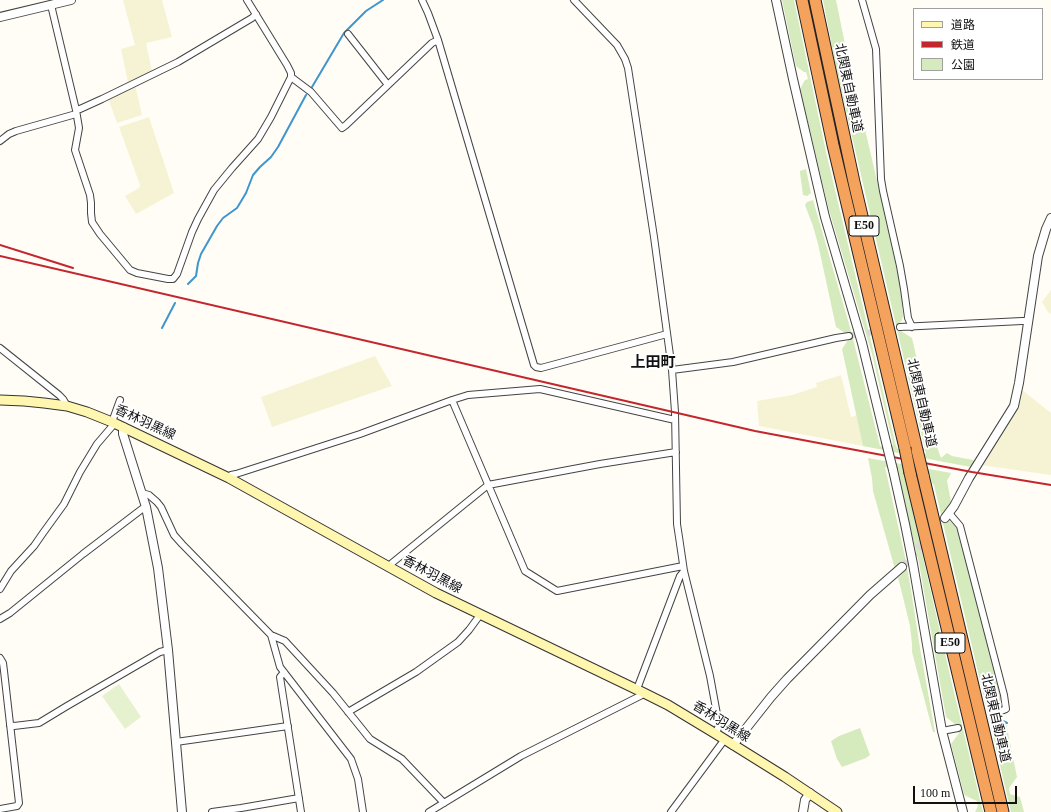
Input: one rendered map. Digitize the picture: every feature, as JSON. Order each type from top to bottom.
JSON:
[{"type":"highway","name":"北関東自動車道","points":[[802,0],[835,152],[991,812]]},
{"type":"highway","name":"北関東自動車道","points":[[814,0],[854,182],[1003,812]]},
{"type":"main road","name":"香林羽黒線","points":[[0,400],[66,406],[87,412],[117,424],[229,478],[436,593],[640,691],[668,706],[725,739],[837,812]]},
{"type":"street","points":[[0,17],[71,0]]},
{"type":"street","points":[[51,5],[76,112],[79,128],[75,150],[90,195],[92,222],[130,270],[144,275],[173,279],[177,274],[192,232],[212,194],[224,177],[258,139],[291,77],[291,73],[287,65],[247,0]]},
{"type":"street","points":[[422,0],[438,40],[534,365],[541,368],[667,334]]},
{"type":"street","points":[[574,0],[617,46],[627,63],[654,238],[672,370],[675,420],[677,524],[684,569],[710,676],[719,725],[716,734]]},
{"type":"street","points":[[776,0],[791,73],[825,217],[864,350],[893,470],[914,564],[942,731],[963,812]]},
{"type":"street","points":[[862,0],[876,49],[881,178],[902,274],[908,318],[912,327]]},
{"type":"street","points":[[0,141],[16,131],[76,112],[178,62],[252,18],[256,14]]},
{"type":"street","points":[[348,34],[388,85]]},
{"type":"street","points":[[291,77],[311,92],[342,128],[432,43],[438,40]]},
{"type":"street","points":[[994,714],[1006,709],[1004,695],[960,526],[947,515],[1014,406],[1019,383],[1038,256],[1051,218]]},
{"type":"street","points":[[900,327],[1015,321],[1028,322]]},
{"type":"street","points":[[672,370],[733,362],[849,336]]},
{"type":"street","points":[[0,348],[59,395],[63,399],[66,406]]},
{"type":"street","points":[[229,478],[236,474],[360,434],[468,395],[540,389],[675,420]]},
{"type":"street","points":[[120,400],[117,424],[123,434],[146,506],[158,568],[168,650],[182,812]]},
{"type":"street","points":[[452,400],[525,571],[556,591],[684,569]]},
{"type":"street","points":[[0,589],[11,570],[34,546],[64,504],[100,440],[117,424]]},
{"type":"street","points":[[389,567],[404,553],[488,485],[676,452]]},
{"type":"street","points":[[142,493],[149,495],[161,507],[171,530],[178,540],[271,635],[285,641],[332,693],[370,739],[402,759],[444,803]]},
{"type":"street","points":[[0,619],[10,613],[146,506]]},
{"type":"street","points":[[733,745],[779,687],[870,595],[902,567]]},
{"type":"street","points":[[429,812],[521,756],[640,696],[640,691],[680,576],[684,569]]},
{"type":"street","points":[[348,712],[416,672],[458,642],[480,615]]},
{"type":"street","points":[[271,635],[280,667],[351,759],[358,779],[363,812]]},
{"type":"street","points":[[10,725],[14,726],[39,723],[160,652],[168,650]]},
{"type":"street","points":[[0,658],[3,663],[19,803],[16,806],[0,809]]},
{"type":"street","points":[[284,672],[280,677],[301,812]]},
{"type":"street","points":[[176,742],[288,726]]},
{"type":"street","points":[[942,731],[958,728]]},
{"type":"street","points":[[671,812],[725,739]]},
{"type":"street","points":[[803,812],[805,800],[810,793]]},
{"type":"street","points":[[212,812],[299,798]]},
{"type":"shaded area","points":[[123,0],[162,0],[172,37],[146,43],[152,71],[128,83],[121,49],[135,45]]},
{"type":"shaded area","points":[[135,85],[142,115],[117,123],[108,98]]},
{"type":"shaded area","points":[[149,117],[174,193],[136,214],[125,196],[139,188],[140,185],[119,127]]},
{"type":"shaded area","points":[[1051,290],[1051,314],[1042,302]]},
{"type":"shaded area","points":[[375,356],[392,386],[272,427],[261,397]]},
{"type":"shaded area","points":[[841,375],[851,417],[857,415],[863,446],[759,426],[757,401],[792,395],[817,387],[816,383]]},
{"type":"shaded area","points":[[1021,389],[1051,413],[1051,475],[981,465]]},
{"type":"green space","points":[[782,0],[794,0],[826,152],[896,446],[898,449],[926,454],[837,72],[823,0],[836,0],[847,54],[841,66],[842,72],[853,78],[901,289],[903,316],[901,322],[899,323],[901,331],[912,338],[938,450],[941,458],[947,453],[952,456],[973,460],[975,462],[971,467],[863,446],[842,349],[848,340],[850,340],[848,332],[845,333],[836,327],[818,244],[805,205],[807,202],[813,200],[851,331],[880,446],[891,448],[893,444],[872,354],[829,210],[800,89],[805,80],[808,79],[806,72],[796,66]]},
{"type":"green space","points":[[806,169],[811,193],[807,196],[803,195],[800,173],[800,171]]},
{"type":"green space","points":[[868,458],[951,473],[947,481],[951,502],[944,514],[948,522],[950,521],[956,527],[973,587],[1001,699],[993,711],[995,719],[1006,723],[1017,777],[1009,788],[1010,794],[1020,797],[1024,812],[1011,812],[934,485],[930,475],[903,470],[983,812],[975,812],[978,806],[977,801],[964,794],[951,744],[959,733],[957,725],[946,717],[919,563],[896,469],[885,467],[911,590],[935,732],[933,732],[912,652],[910,626],[898,578],[904,572],[899,564],[895,569],[873,491]]},
{"type":"green space","points":[[119,684],[141,717],[125,729],[102,696]]},
{"type":"green space","points":[[860,728],[870,755],[842,767],[837,759],[831,741],[839,736]]},
{"type":"waterway","points":[[312,87],[344,33],[366,11],[383,0]]},
{"type":"waterway","points":[[188,284],[196,276],[201,254],[217,226],[223,218],[237,208],[246,193],[253,175],[271,157],[278,147],[306,95]]},
{"type":"waterway","points":[[162,328],[175,303]]},
{"type":"waterway","points":[[995,718],[1007,723]]},
{"type":"tunnel","points":[[849,336],[879,331]]},
{"type":"tunnel","points":[[902,567],[945,518]]},
{"type":"railway","points":[[0,245],[73,268]]},
{"type":"railway","points":[[0,256],[755,431],[972,472],[1051,485]]},
{"type":"district","name":"上田町","points":[[653,363]]}]
